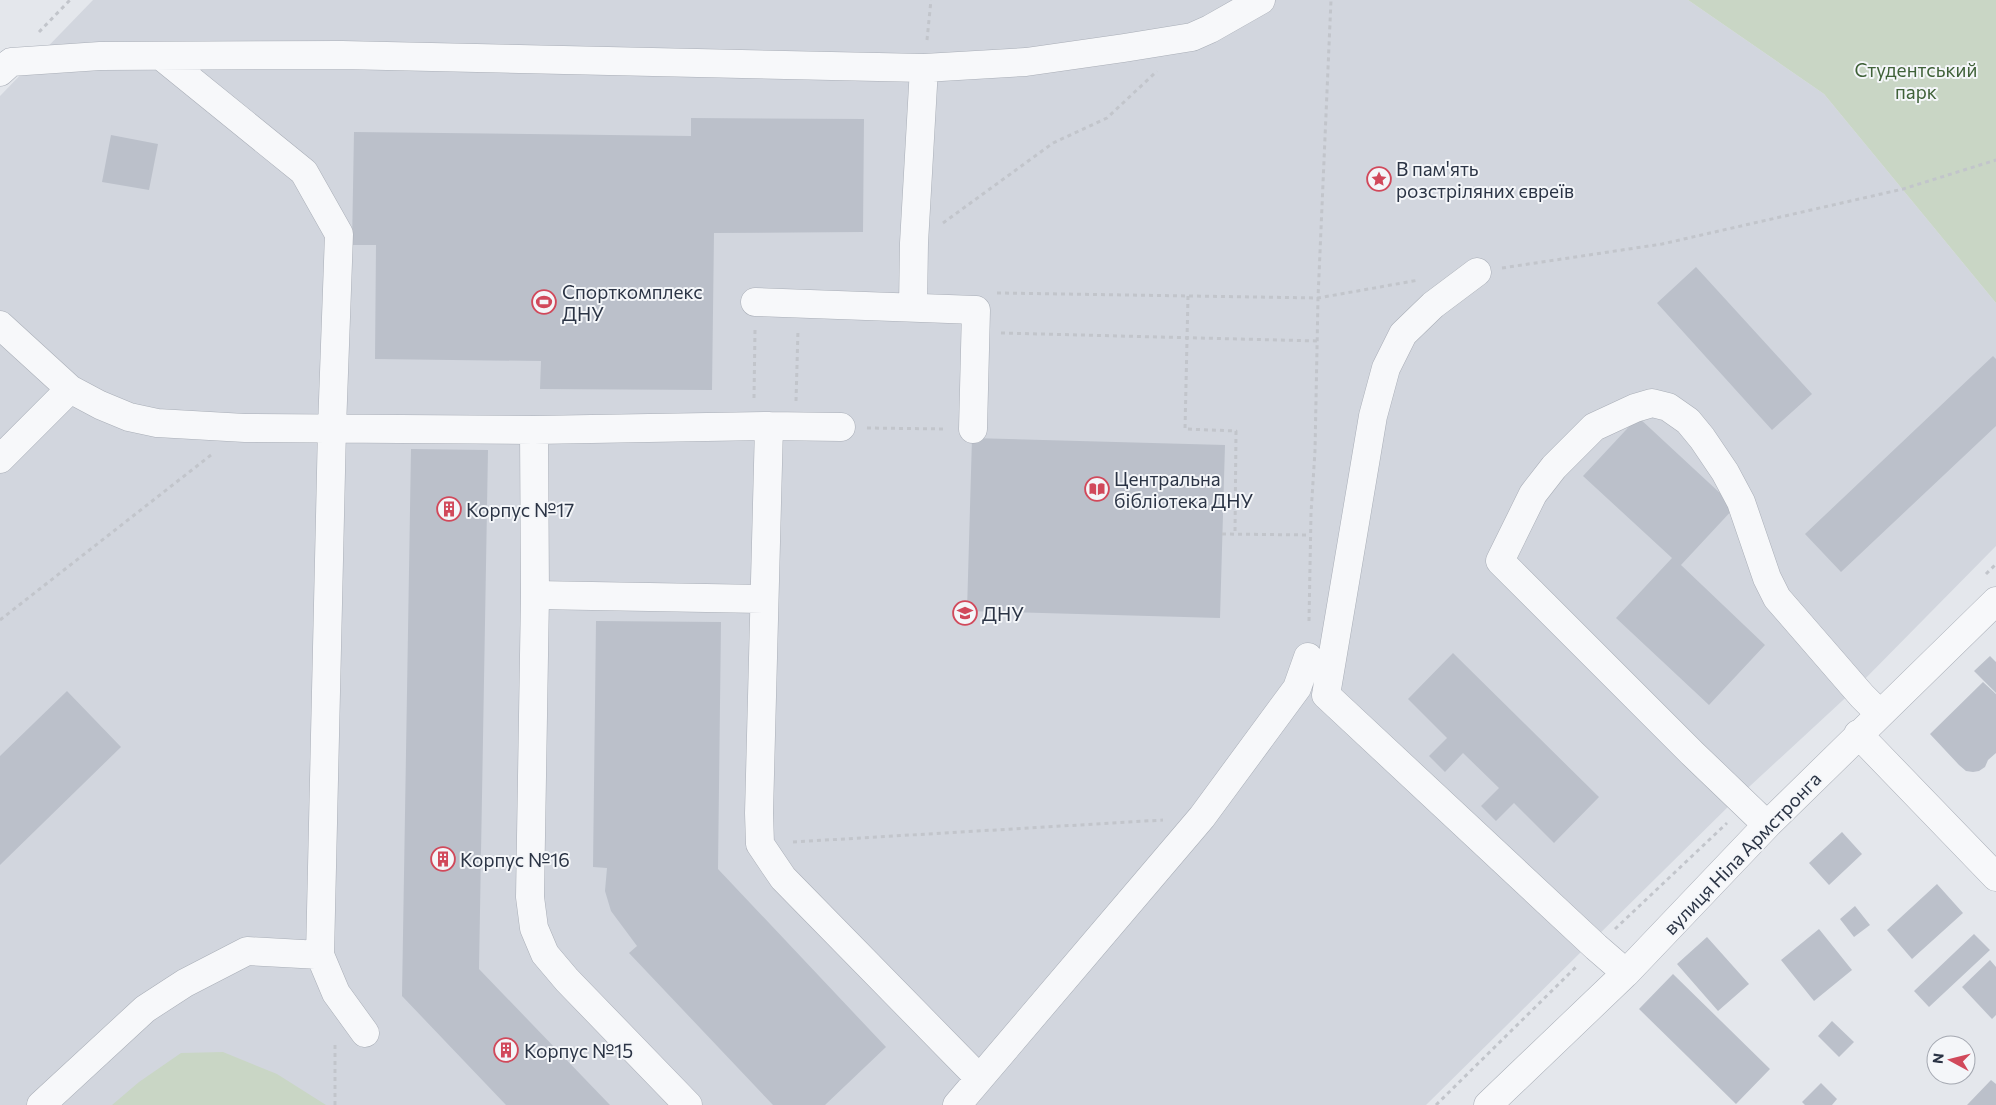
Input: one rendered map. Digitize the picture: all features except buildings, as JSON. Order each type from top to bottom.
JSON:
[{"type":"street","points":[[0,72],[11,62],[100,56],[342,55],[924,68],[1026,62],[1192,37],[1261,0]]},
{"type":"street","points":[[161,56],[304,172],[339,234],[332,428],[320,956],[336,993],[365,1033]]},
{"type":"street","points":[[913,307],[914,243],[924,68]]},
{"type":"street","points":[[1477,272],[1434,305],[1403,334],[1386,368],[1373,416],[1326,694],[1626,973]]},
{"type":"street","points":[[755,302],[913,307],[976,321],[973,429]]},
{"type":"street","points":[[0,325],[70,389],[114,411],[157,424],[245,428],[534,430],[761,426],[841,427]]},
{"type":"street","points":[[0,459],[70,389]]},
{"type":"street","points":[[1766,825],[1500,561],[1532,494],[1554,466],[1594,427],[1635,408],[1652,403],[1668,407],[1688,421],[1725,472],[1741,502],[1777,598],[1862,696],[1880,714]]},
{"type":"street","points":[[761,426],[763,599],[758,813],[760,844],[784,878],[979,1078]]},
{"type":"street","points":[[534,430],[535,595],[530,897],[534,928],[544,954],[688,1105]]},
{"type":"street","points":[[535,595],[763,599]]},
{"type":"street","name":"вулиця Ніла Армстронга","points":[[1488,1105],[1626,973],[1766,825],[1996,601]]},
{"type":"street","points":[[956,1105],[1202,817],[1298,688],[1308,657]]},
{"type":"street","points":[[1858,734],[1996,877]]},
{"type":"street","points":[[41,1105],[145,1009],[185,983],[247,951],[320,956]]},
{"type":"path","points":[[924,68],[931,0]]},
{"type":"path","points":[[1308,657],[1318,298],[1331,0]]},
{"type":"path","points":[[914,243],[1053,143],[1107,118],[1163,65]]},
{"type":"path","points":[[1477,272],[1662,244],[1903,189],[1996,160]]},
{"type":"path","points":[[1318,340],[1188,337],[976,321],[981,293],[1318,298],[1392,283],[1420,280]]},
{"type":"path","points":[[1188,296],[1185,429],[1236,431],[1235,534]]},
{"type":"path","points":[[755,302],[761,426]]},
{"type":"path","points":[[796,426],[799,304]]},
{"type":"path","points":[[841,427],[935,429]]},
{"type":"path","points":[[0,620],[245,428]]},
{"type":"path","points":[[1222,534],[1310,535]]},
{"type":"path","points":[[1982,578],[1996,564]]},
{"type":"path","points":[[1436,1105],[1596,947],[1746,805]]},
{"type":"path","points":[[760,844],[1202,817]]},
{"type":"path","points":[[335,1040],[335,1105]]},
{"type":"shaded area","name":"ДНУ","points":[[93,0],[1688,0],[1824,94],[1996,303],[1996,546],[1855,689],[1737,798],[1426,1105],[0,1105],[0,96]]},
{"type":"green space","name":"Студентський парк","points":[[1688,0],[1996,0],[1996,303],[1824,94]]},
{"type":"green space","points":[[223,1052],[277,1074],[326,1105],[112,1105],[139,1082],[181,1053]]},
{"type":"place","name":"В пам'ять розстріляних євреїв","points":[[1379,179]]},
{"type":"place","name":"Спорткомплекс ДНУ","points":[[544,302]]},
{"type":"place","name":"Центральна бібліотека ДНУ","points":[[1097,489]]},
{"type":"place","name":"Корпус №17","points":[[449,509]]},
{"type":"place","name":"ДНУ","points":[[965,613]]},
{"type":"place","name":"Корпус №16","points":[[443,859]]},
{"type":"place","name":"Корпус №15","points":[[506,1050]]}]
